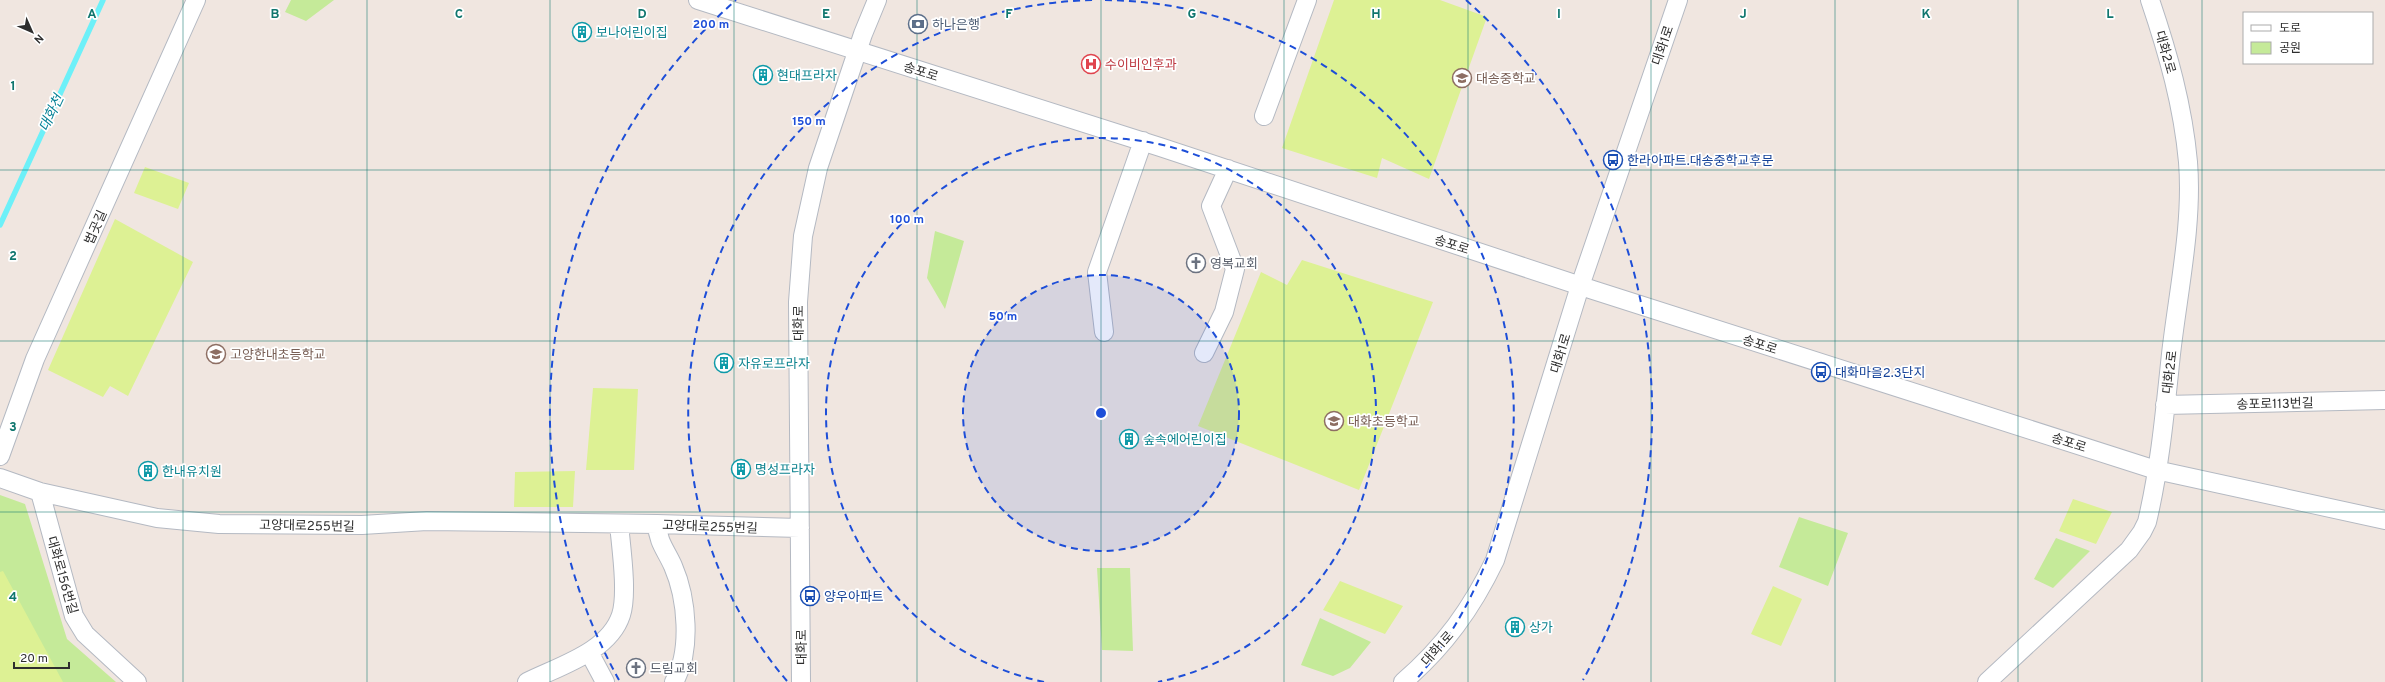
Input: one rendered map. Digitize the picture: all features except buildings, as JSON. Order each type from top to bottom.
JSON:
[{"type":"street","name":"법곳길","points":[[0,456],[35,359],[196,0]]},
{"type":"street","name":"송포로","points":[[698,0],[1143,141],[1580,286],[2156,470],[2385,520]]},
{"type":"street","name":"대화로","points":[[801,682],[798,302],[803,236],[818,168],[857,50],[877,0]]},
{"type":"street","points":[[1264,116],[1307,0]]},
{"type":"street","name":"대화1로","points":[[1403,682],[1443,644],[1479,593],[1495,560],[1580,286],[1678,0]]},
{"type":"street","name":"대화2로","points":[[1988,682],[2136,542],[2147,522],[2163,438],[2165,405],[2187,215],[2188,162],[2181,110],[2172,72],[2150,0]]},
{"type":"street","points":[[1104,332],[1097,272],[1143,141]]},
{"type":"street","points":[[1204,353],[1224,312],[1235,269],[1211,206],[1228,169]]},
{"type":"street","name":"송포로113번길","points":[[2165,405],[2385,400]]},
{"type":"street","name":"고양대로255번길","points":[[0,478],[40,492],[157,518],[219,524],[362,525],[427,522],[657,524],[800,528]]},
{"type":"street","name":"대화로156번길","points":[[40,492],[74,616],[85,634],[137,682]]},
{"type":"street","points":[[527,682],[589,652],[608,636],[621,615],[623,594],[619,524]]},
{"type":"street","points":[[657,524],[658,538],[673,566],[685,606],[683,658],[674,682]]},
{"type":"street","points":[[589,652],[606,682]]},
{"type":"green space","points":[[291,0],[334,0],[306,21],[285,12]]},
{"type":"green space","points":[[1334,0],[1440,0],[1487,17],[1429,179],[1382,158],[1377,178],[1282,148]]},
{"type":"green space","points":[[145,167],[189,183],[178,209],[134,193]]},
{"type":"green space","points":[[115,219],[193,262],[128,396],[110,386],[103,397],[48,370]]},
{"type":"green space","points":[[935,231],[964,241],[945,309],[927,278]]},
{"type":"green space","points":[[1302,260],[1433,302],[1359,490],[1198,426],[1261,272],[1287,285]]},
{"type":"green space","points":[[593,388],[638,389],[634,470],[586,470]]},
{"type":"green space","points":[[575,471],[573,507],[514,507],[515,472]]},
{"type":"green space","points":[[0,495],[25,504],[67,639],[116,682],[0,682]]},
{"type":"green space","points":[[2073,499],[2112,512],[2096,544],[2059,531]]},
{"type":"green space","points":[[1799,517],[1848,533],[1828,586],[1779,567]]},
{"type":"green space","points":[[2056,538],[2090,551],[2053,588],[2034,579]]},
{"type":"green space","points":[[1097,568],[1130,568],[1133,651],[1102,650]]},
{"type":"green space","points":[[3,571],[63,682],[0,682],[0,572]]},
{"type":"green space","points":[[1340,581],[1403,606],[1385,634],[1323,610]]},
{"type":"green space","points":[[1773,586],[1802,599],[1781,646],[1751,634]]},
{"type":"green space","points":[[1320,618],[1371,642],[1350,668],[1333,676],[1301,665]]},
{"type":"waterway","name":"대화천","points":[[0,225],[103,0]]},
{"type":"place","name":"하나은행","points":[[918,24]]},
{"type":"place","name":"보나어린이집","points":[[582,32]]},
{"type":"place","name":"수이비인후과","points":[[1091,64]]},
{"type":"place","name":"현대프라자","points":[[763,75]]},
{"type":"place","name":"대송중학교","points":[[1462,78]]},
{"type":"place","name":"한라아파트.대송중학교후문","points":[[1613,160]]},
{"type":"place","name":"영복교회","points":[[1196,263]]},
{"type":"place","name":"고양한내초등학교","points":[[216,354]]},
{"type":"place","name":"자유로프라자","points":[[724,363]]},
{"type":"place","name":"대화마을2.3단지","points":[[1821,372]]},
{"type":"place","name":"대화초등학교","points":[[1334,421]]},
{"type":"place","name":"숲속에어린이집","points":[[1129,439]]},
{"type":"place","name":"명성프라자","points":[[741,469]]},
{"type":"place","name":"한내유치원","points":[[148,471]]},
{"type":"place","name":"양우아파트","points":[[810,596]]},
{"type":"place","name":"상가","points":[[1515,627]]},
{"type":"place","name":"드림교회","points":[[636,668]]}]
